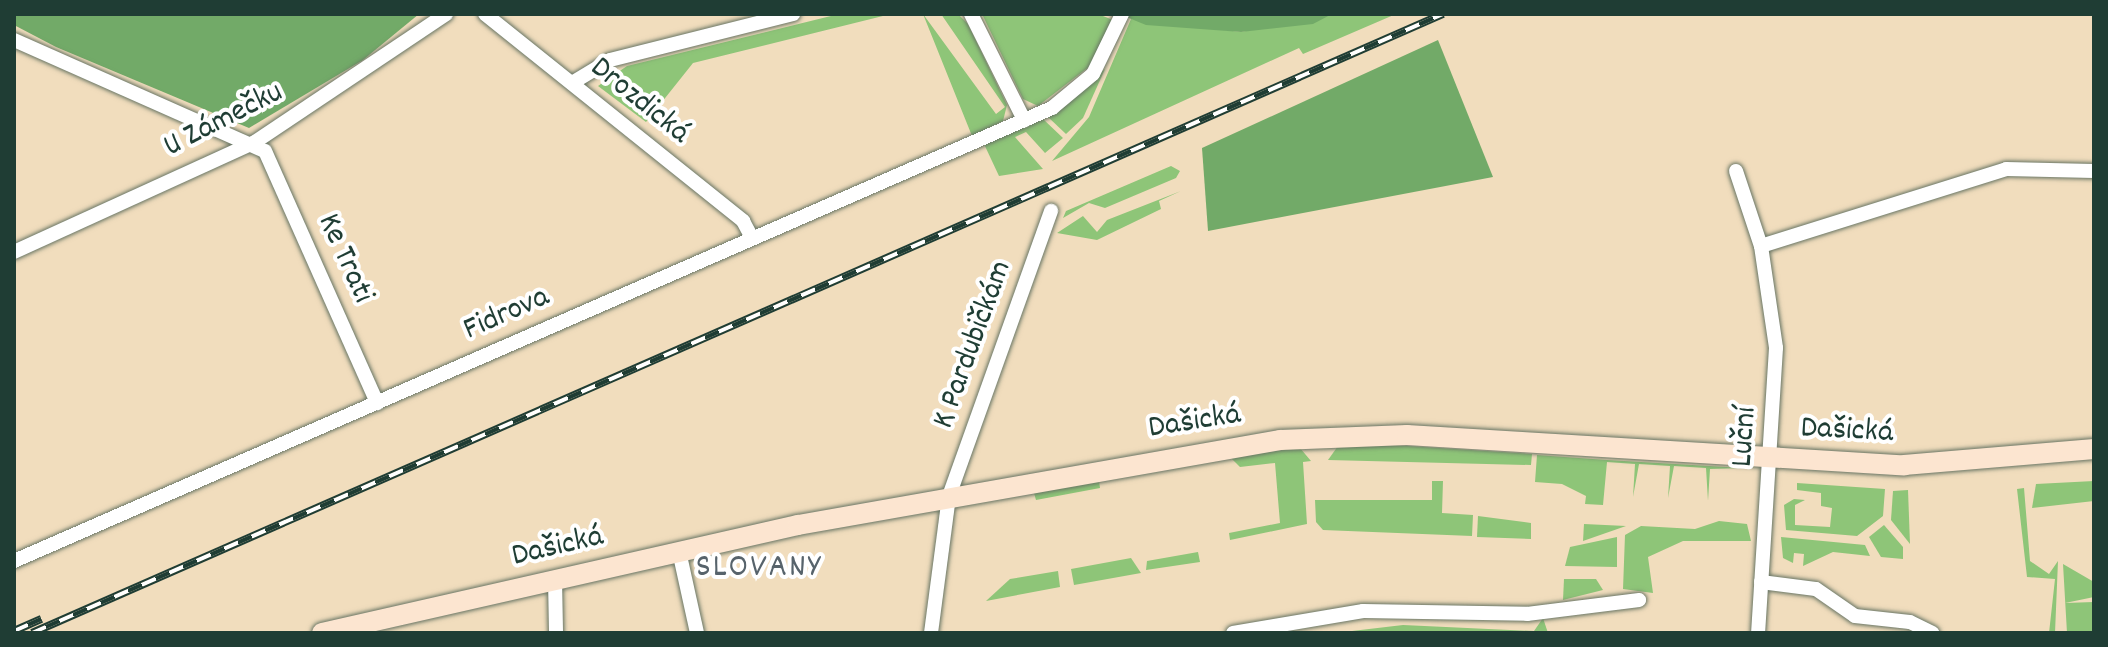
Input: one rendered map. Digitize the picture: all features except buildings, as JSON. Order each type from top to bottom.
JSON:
[{"type":"main road","name":"Dašická","points":[[322,633],[679,551],[949,496],[1222,448],[1351,435],[1914,465],[2094,449]]},
{"type":"street","name":"U Zámečku","points":[[14,252],[255,142],[446,14]]},
{"type":"street","name":"Drozdická","points":[[485,14],[743,221],[752,238]]},
{"type":"street","points":[[572,83],[610,60],[793,14]]},
{"type":"street","points":[[971,14],[1024,120]]},
{"type":"street","name":"Fidrova","points":[[14,561],[1024,120],[1065,99],[1093,74],[1122,14]]},
{"type":"street","points":[[14,40],[255,142]]},
{"type":"street","name":"Ke Trati","points":[[255,142],[271,161],[377,403]]},
{"type":"street","points":[[1761,246],[2006,169],[2094,171]]},
{"type":"street","name":"Luční","points":[[1736,171],[1761,246],[1776,348],[1773,459],[1758,633]]},
{"type":"street","name":"K Pardubičkám","points":[[931,633],[949,496],[1051,211]]},
{"type":"street","points":[[679,551],[697,633]]},
{"type":"street","points":[[555,579],[556,633]]},
{"type":"street","points":[[1761,582],[1816,589],[1855,616],[1910,622],[1933,633]]},
{"type":"street","points":[[1233,633],[1363,611],[1527,614],[1639,600]]},
{"type":"green space","points":[[14,14],[419,14],[363,60],[249,128],[56,47],[14,25]]},
{"type":"green space","points":[[839,14],[891,14],[693,63],[646,122],[598,86],[627,66]]},
{"type":"green space","points":[[923,14],[996,114],[1005,107],[941,14],[958,14],[968,24],[1007,105],[1003,121],[972,136]]},
{"type":"green space","points":[[982,14],[1098,14],[1113,20],[1090,66],[1038,106],[1023,99]]},
{"type":"green space","points":[[1119,14],[1332,14],[1313,24],[1241,32],[1146,25]]},
{"type":"green space","points":[[1332,14],[1396,14],[1303,54],[1299,48],[1052,161],[1089,117],[1131,19],[1241,32]]},
{"type":"green space","points":[[1438,40],[1493,177],[1208,231],[1202,148]]},
{"type":"green space","points":[[1105,69],[1083,118],[1066,134],[1048,117]]},
{"type":"green space","points":[[1043,119],[1063,138],[1045,153],[1026,132],[1015,137],[1043,169],[999,176],[984,144]]},
{"type":"green space","points":[[1171,166],[1180,171],[1176,178],[1105,208],[1089,203],[1063,218],[1066,211]]},
{"type":"green space","points":[[1181,191],[1159,201],[1161,209],[1097,240],[1057,233],[1083,216],[1097,232],[1107,220]]},
{"type":"green space","points":[[1392,445],[1532,454],[1531,465],[1328,460],[1338,446]]},
{"type":"green space","points":[[1300,448],[1311,461],[1303,462],[1307,524],[1230,540],[1229,533],[1280,523],[1275,463],[1240,467],[1230,457]]},
{"type":"green space","points":[[1537,455],[1743,468],[1710,469],[1708,501],[1706,468],[1674,466],[1668,498],[1670,466],[1639,464],[1633,497],[1635,464],[1607,462],[1603,505],[1585,504],[1586,496],[1562,484],[1535,482]]},
{"type":"green space","points":[[1099,481],[1100,488],[1036,500],[1034,493]]},
{"type":"green space","points":[[1432,481],[1443,481],[1442,513],[1473,515],[1472,536],[1323,530],[1316,522],[1315,500],[1432,500]]},
{"type":"green space","points":[[2094,481],[2094,501],[2032,508],[2036,484]]},
{"type":"green space","points":[[1797,483],[1885,489],[1883,516],[1857,536],[1786,530],[1784,505],[1794,499],[1805,500],[1795,505],[1795,525],[1830,527],[1832,508],[1821,506],[1821,493],[1797,490]]},
{"type":"green space","points":[[2024,488],[2030,561],[2049,574],[2058,561],[2055,633],[2049,633],[2055,579],[2027,577],[2017,489]]},
{"type":"green space","points":[[1908,490],[1910,544],[1891,520],[1893,491]]},
{"type":"green space","points":[[1478,516],[1531,523],[1531,539],[1477,537]]},
{"type":"green space","points":[[1719,521],[1747,524],[1751,541],[1683,541],[1648,557],[1653,593],[1623,589],[1625,535],[1641,526],[1695,529]]},
{"type":"green space","points":[[1584,524],[1626,526],[1583,541]]},
{"type":"green space","points":[[1884,525],[1903,547],[1903,559],[1881,557],[1869,537]]},
{"type":"green space","points":[[1617,537],[1617,567],[1565,566],[1570,547]]},
{"type":"green space","points":[[1781,537],[1865,545],[1870,556],[1833,552],[1803,566],[1804,554],[1794,553],[1793,563],[1783,558]]},
{"type":"green space","points":[[1198,552],[1200,562],[1146,570],[1147,561]]},
{"type":"green space","points":[[1131,558],[1141,573],[1074,585],[1071,569]]},
{"type":"green space","points":[[2063,564],[2094,582],[2094,597],[2065,603]]},
{"type":"green space","points":[[1058,571],[1060,587],[986,601],[1010,579]]},
{"type":"green space","points":[[1564,579],[1596,579],[1603,590],[1563,600]]},
{"type":"green space","points":[[2094,602],[2094,633],[2067,633],[2065,603]]},
{"type":"green space","points":[[1543,618],[1548,633],[1335,633],[1403,625],[1534,631]]},
{"type":"railway","points":[[32,633],[1443,14]]},
{"type":"railway","points":[[14,631],[41,619]]},
{"type":"district","name":"SLOVANY","points":[[759,569]]}]
